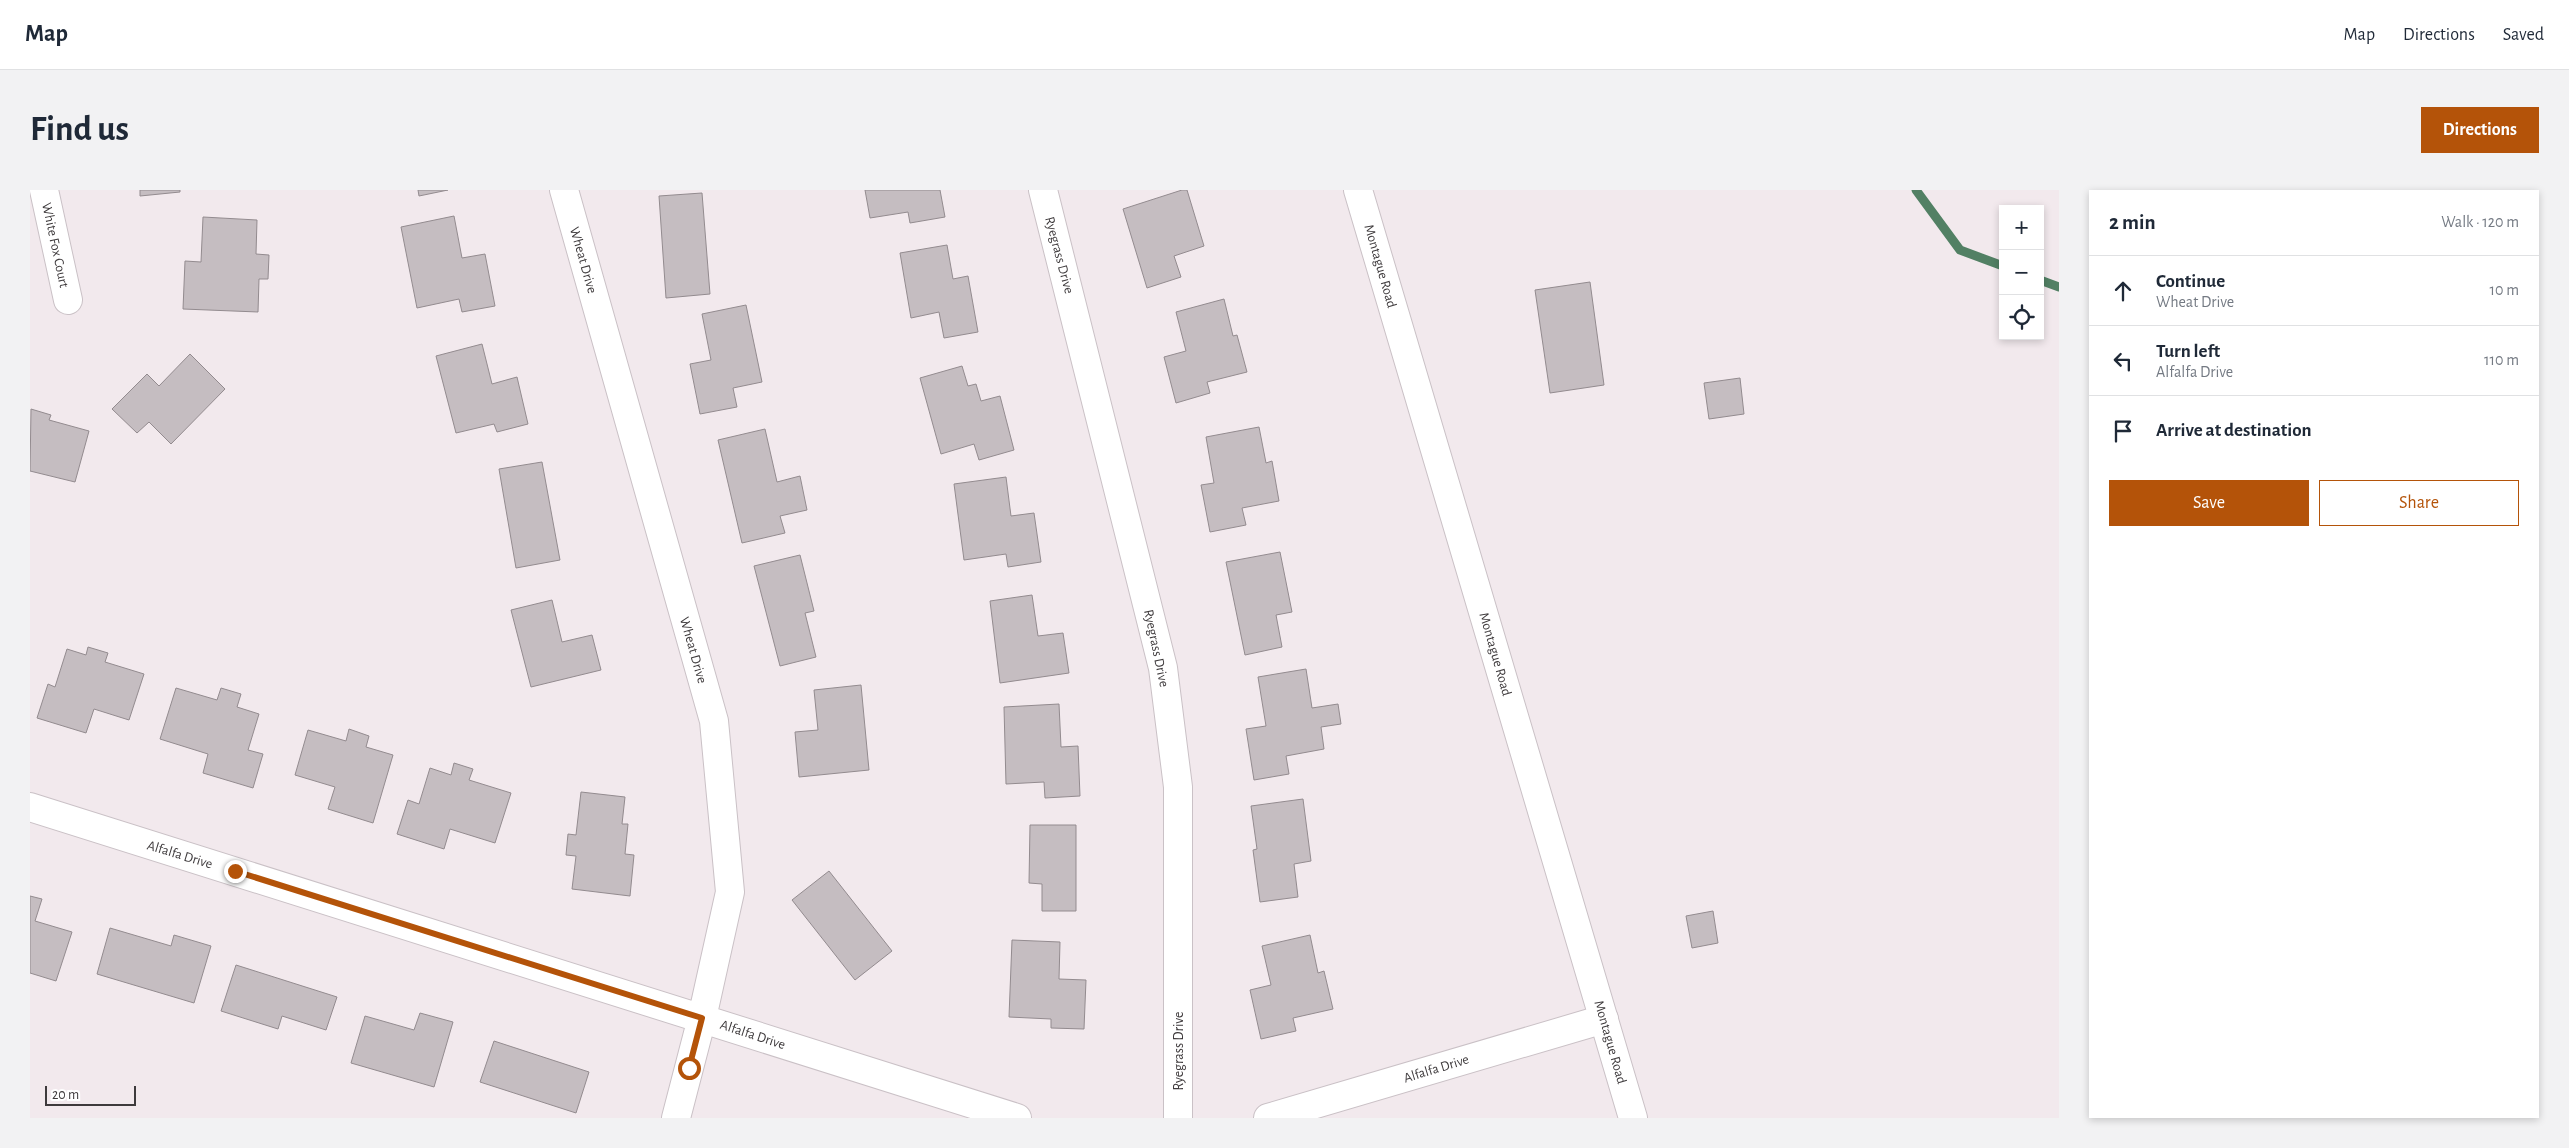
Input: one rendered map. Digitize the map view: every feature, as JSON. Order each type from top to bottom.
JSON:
[{"type":"street","name":"White Fox Court","points":[[44,190],[68,300]]},
{"type":"street","name":"Wheat Drive","points":[[564,190],[714,721],[730,892],[702,1018],[676,1118]]},
{"type":"street","name":"Ryegrass Drive","points":[[1043,190],[1163,668],[1178,787],[1178,1118]]},
{"type":"street","name":"Montague Road","points":[[1358,190],[1633,1118]]},
{"type":"street","name":"Alfalfa Drive","points":[[30,807],[1017,1118]]},
{"type":"street","name":"Alfalfa Drive","points":[[1268,1118],[1604,1018]]},
{"type":"building","points":[[140,190],[180,190],[180,192],[140,196]]},
{"type":"building","points":[[418,190],[448,190],[419,196]]},
{"type":"building","points":[[865,190],[940,190],[945,217],[910,223],[908,212],[870,218]]},
{"type":"building","points":[[1187,190],[1204,246],[1174,256],[1181,277],[1147,288],[1123,209]]},
{"type":"building","points":[[702,193],[710,294],[666,298],[659,196]]},
{"type":"building","points":[[454,216],[462,258],[485,254],[495,306],[462,312],[459,299],[417,308],[401,227]]},
{"type":"building","points":[[203,217],[257,220],[256,254],[269,255],[268,279],[259,279],[258,312],[183,309],[185,261],[201,262]]},
{"type":"building","points":[[947,245],[953,279],[968,276],[978,332],[944,338],[939,312],[911,318],[900,253]]},
{"type":"building","points":[[1590,282],[1604,385],[1550,393],[1535,290]]},
{"type":"building","points":[[1224,299],[1233,336],[1237,335],[1247,372],[1207,382],[1210,393],[1176,403],[1164,357],[1186,351],[1176,312]]},
{"type":"building","points":[[746,305],[762,382],[733,388],[737,407],[700,414],[690,364],[711,360],[702,314]]},
{"type":"building","points":[[482,344],[492,384],[517,377],[528,424],[497,432],[494,424],[456,433],[436,356]]},
{"type":"building","points":[[190,354],[225,389],[171,444],[149,422],[137,433],[112,409],[147,374],[159,386]]},
{"type":"building","points":[[962,366],[968,386],[976,384],[981,401],[1000,396],[1014,450],[979,460],[974,444],[941,454],[920,378]]},
{"type":"building","points":[[1740,378],[1744,414],[1709,419],[1704,383]]},
{"type":"building","points":[[31,409],[51,415],[49,420],[89,431],[75,482],[30,471]]},
{"type":"building","points":[[1259,427],[1266,463],[1272,461],[1279,501],[1242,508],[1246,525],[1210,532],[1201,485],[1214,483],[1206,437]]},
{"type":"building","points":[[765,429],[777,482],[800,476],[807,510],[780,516],[785,533],[742,543],[718,440]]},
{"type":"building","points":[[542,462],[560,560],[516,568],[499,469]]},
{"type":"building","points":[[1006,477],[1011,516],[1034,513],[1041,562],[1008,567],[1006,554],[964,560],[954,484]]},
{"type":"building","points":[[1280,552],[1292,612],[1276,615],[1282,647],[1245,655],[1226,562]]},
{"type":"building","points":[[800,555],[814,611],[805,613],[816,657],[780,666],[754,566]]},
{"type":"building","points":[[1032,595],[1038,636],[1063,633],[1069,673],[1000,683],[990,601]]},
{"type":"building","points":[[552,600],[562,642],[592,635],[601,670],[531,687],[511,610]]},
{"type":"building","points":[[88,647],[108,653],[105,662],[144,674],[129,720],[94,709],[86,733],[37,718],[48,684],[55,687],[67,649],[86,655]]},
{"type":"building","points":[[1306,669],[1312,708],[1338,704],[1341,724],[1321,727],[1324,749],[1286,756],[1289,774],[1254,780],[1246,729],[1266,726],[1258,677]]},
{"type":"building","points":[[861,685],[869,770],[799,777],[795,732],[818,730],[814,690]]},
{"type":"building","points":[[176,688],[217,700],[221,688],[241,694],[237,707],[259,714],[248,750],[263,754],[253,788],[203,773],[208,754],[160,739]]},
{"type":"building","points":[[1059,704],[1061,747],[1078,746],[1080,796],[1045,798],[1044,782],[1006,784],[1004,707]]},
{"type":"building","points":[[349,729],[369,736],[366,747],[393,755],[373,823],[328,809],[335,787],[295,775],[308,730],[346,741]]},
{"type":"building","points":[[454,763],[473,769],[469,780],[511,793],[495,843],[450,829],[444,849],[397,834],[408,800],[419,804],[430,768],[451,775]]},
{"type":"building","points":[[581,792],[625,797],[622,824],[628,824],[625,854],[634,855],[630,896],[572,889],[576,856],[566,855],[568,834],[576,835]]},
{"type":"building","points":[[1303,799],[1311,861],[1294,864],[1298,897],[1260,902],[1253,850],[1257,849],[1251,806]]},
{"type":"building","points":[[1030,825],[1076,825],[1076,911],[1042,911],[1042,884],[1029,883]]},
{"type":"building","points":[[829,871],[892,951],[855,980],[792,900]]},
{"type":"building","points":[[30,896],[42,899],[35,921],[72,932],[56,981],[30,973]]},
{"type":"building","points":[[1713,911],[1718,943],[1692,948],[1686,916]]},
{"type":"building","points":[[110,928],[171,946],[174,935],[211,946],[194,1003],[97,974]]},
{"type":"building","points":[[1310,935],[1318,973],[1324,971],[1333,1009],[1293,1018],[1296,1031],[1261,1039],[1250,990],[1271,985],[1262,946]]},
{"type":"building","points":[[1012,940],[1060,942],[1059,979],[1086,980],[1084,1029],[1051,1028],[1051,1019],[1009,1017]]},
{"type":"building","points":[[236,965],[337,997],[326,1030],[282,1016],[278,1029],[221,1011]]},
{"type":"building","points":[[420,1013],[453,1022],[434,1087],[351,1063],[365,1016],[414,1030]]},
{"type":"building","points":[[494,1041],[589,1072],[576,1113],[480,1082]]},
{"type":"waterway","points":[[1916,190],[1960,250],[1999,265]]},
{"type":"waterway","points":[[2044,281],[2059,287]]},
{"type":"route","points":[[235,871],[702,1018],[689,1068]]}]
